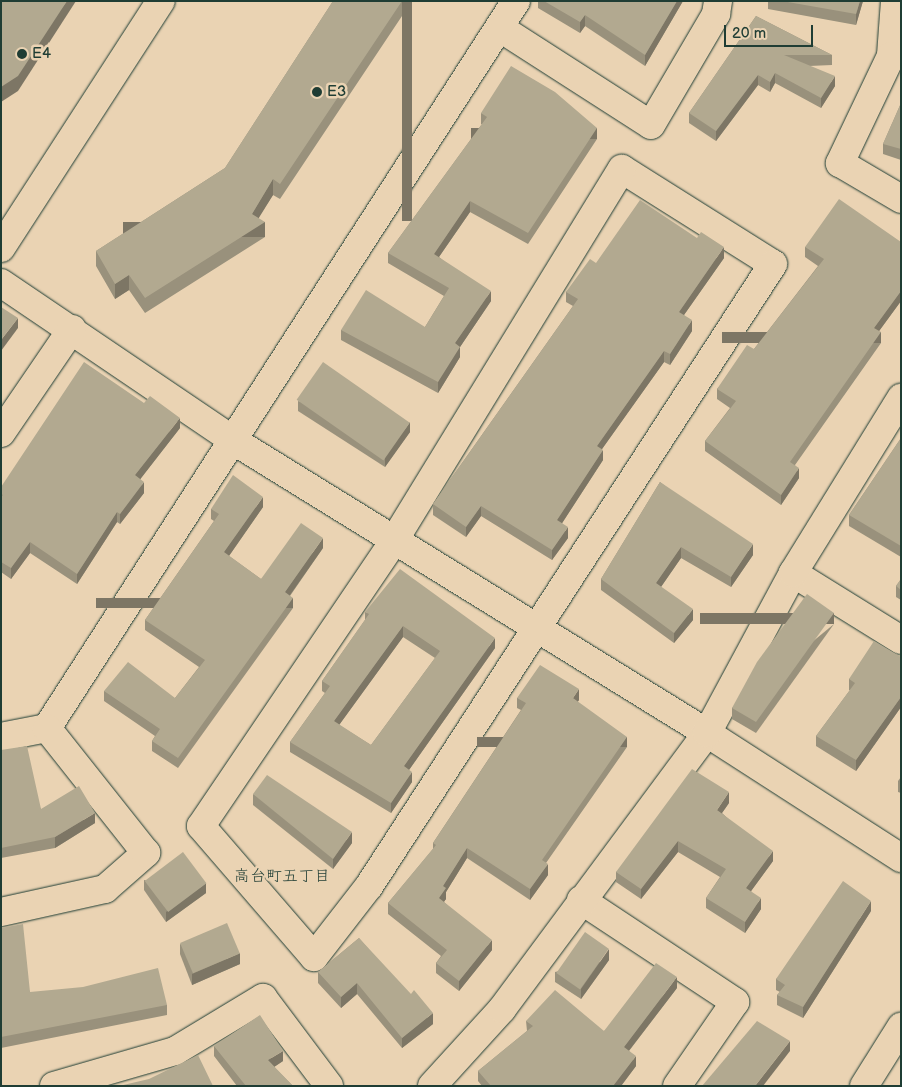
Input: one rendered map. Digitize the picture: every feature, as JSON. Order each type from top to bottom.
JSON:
[{"type":"street","points":[[1,248],[161,1]]},
{"type":"street","points":[[1,737],[48,728],[516,1]]},
{"type":"street","points":[[500,28],[651,125],[716,14],[718,1]]},
{"type":"street","points":[[896,1],[891,56],[840,163],[901,199]]},
{"type":"street","points":[[622,169],[773,264],[537,632],[369,886],[314,957],[201,826],[395,539],[622,169]]},
{"type":"street","points":[[1,282],[234,441],[395,539],[537,632],[707,733],[901,858]]},
{"type":"street","points":[[1,433],[72,329]]},
{"type":"street","points":[[432,1086],[502,1009],[581,900],[707,733],[793,573],[901,398]]},
{"type":"street","points":[[793,573],[901,640]]},
{"type":"street","points":[[1,912],[105,889],[146,853],[48,728]]},
{"type":"street","points":[[581,900],[735,1002],[677,1086]]},
{"type":"street","points":[[54,1086],[175,1051],[263,998],[329,1086]]},
{"type":"street","points":[[864,1086],[901,1027]]},
{"type":"building","name":"E4","points":[[2,1],[67,1],[18,76],[1,87]]},
{"type":"building","name":"E3","points":[[333,1],[402,1],[280,184],[273,179],[252,214],[265,222],[145,298],[129,275],[115,284],[96,251],[225,168]]},
{"type":"building","points":[[544,1],[677,1],[645,55],[585,15],[580,22]]},
{"type":"building","points":[[782,1],[860,1],[856,14]]},
{"type":"building","points":[[756,16],[832,55],[784,55],[835,76],[821,98],[775,73],[770,82],[758,75],[716,131],[689,113]]},
{"type":"building","points":[[511,66],[555,92],[597,128],[528,233],[470,201],[434,254],[491,291],[455,343],[460,347],[438,382],[341,330],[366,290],[425,327],[449,288],[388,253],[487,117],[481,113]]},
{"type":"building","points":[[901,103],[901,149],[883,144]]},
{"type":"building","points":[[839,199],[901,242],[901,291],[874,328],[881,332],[790,462],[799,468],[781,495],[705,441],[736,401],[717,389],[747,345],[754,349],[824,259],[805,247]]},
{"type":"building","points":[[640,200],[697,238],[701,232],[724,247],[679,312],[692,320],[670,354],[664,351],[597,446],[603,450],[557,520],[568,527],[552,550],[481,506],[466,527],[433,504],[578,299],[566,292],[590,259],[596,263]]},
{"type":"building","points":[[1,307],[18,318],[1,340]]},
{"type":"building","points":[[84,362],[144,403],[150,396],[180,418],[135,475],[144,482],[120,514],[117,512],[77,574],[30,542],[11,568],[1,562],[1,497],[3,495],[1,494],[1,487]]},
{"type":"building","points":[[323,362],[410,423],[383,460],[297,400]]},
{"type":"building","points":[[901,438],[901,546],[849,515]]},
{"type":"building","points":[[233,475],[263,497],[224,552],[261,579],[301,523],[323,538],[285,592],[293,598],[178,758],[152,741],[160,729],[104,691],[128,662],[175,698],[205,660],[145,620],[219,514],[211,509]]},
{"type":"building","points":[[660,482],[753,544],[731,577],[681,547],[656,583],[693,609],[674,633],[601,579]]},
{"type":"building","points":[[400,569],[495,638],[404,766],[412,772],[391,803],[290,742],[330,686],[322,681],[369,614],[365,612]],"holes":[[[403,626],[440,651],[371,745],[334,721]]]},
{"type":"building","points":[[901,579],[901,590],[896,586]]},
{"type":"building","points":[[807,594],[834,613],[756,722],[732,708],[757,662]]},
{"type":"building","points":[[874,641],[901,657],[901,697],[856,760],[816,736],[855,683],[849,679]]},
{"type":"building","points":[[540,665],[579,689],[573,698],[627,737],[542,860],[548,864],[530,889],[467,848],[443,886],[446,888],[439,898],[492,940],[459,981],[436,963],[447,950],[388,903],[436,845],[433,843],[526,703],[517,698]]},
{"type":"building","points":[[27,746],[41,809],[79,786],[95,813],[55,837],[1,848],[1,750]]},
{"type":"building","points":[[692,769],[729,792],[717,810],[773,851],[746,888],[761,898],[745,922],[706,898],[726,869],[678,841],[641,889],[616,872]]},
{"type":"building","points":[[267,775],[352,832],[333,859],[253,794]]},
{"type":"building","points":[[183,852],[206,883],[168,912],[145,881]]},
{"type":"building","points":[[843,881],[871,901],[803,1007],[777,995],[785,985],[776,979]]},
{"type":"building","points":[[227,923],[240,953],[193,973],[180,943]]},
{"type":"building","points":[[23,924],[30,992],[83,987],[158,968],[167,1005],[1,1037],[1,928]]},
{"type":"building","points":[[585,932],[609,949],[580,990],[556,973]]},
{"type":"building","points":[[359,938],[411,994],[414,990],[433,1013],[402,1038],[357,983],[341,997],[318,972]]},
{"type":"building","points":[[656,963],[677,977],[624,1047],[636,1056],[613,1086],[491,1086],[478,1071],[533,1026],[526,1021],[555,990],[604,1031]]},
{"type":"building","points":[[260,1015],[283,1051],[268,1060],[293,1086],[246,1086],[214,1046]]},
{"type":"building","points":[[757,1021],[790,1041],[755,1086],[702,1086]]},
{"type":"building","points":[[198,1055],[213,1086],[119,1086],[149,1079]]},
{"type":"place","name":"E4","points":[[22,54]]},
{"type":"place","name":"E3","points":[[317,92]]},
{"type":"district","name":"高台町五丁目","points":[[282,877]]}]
